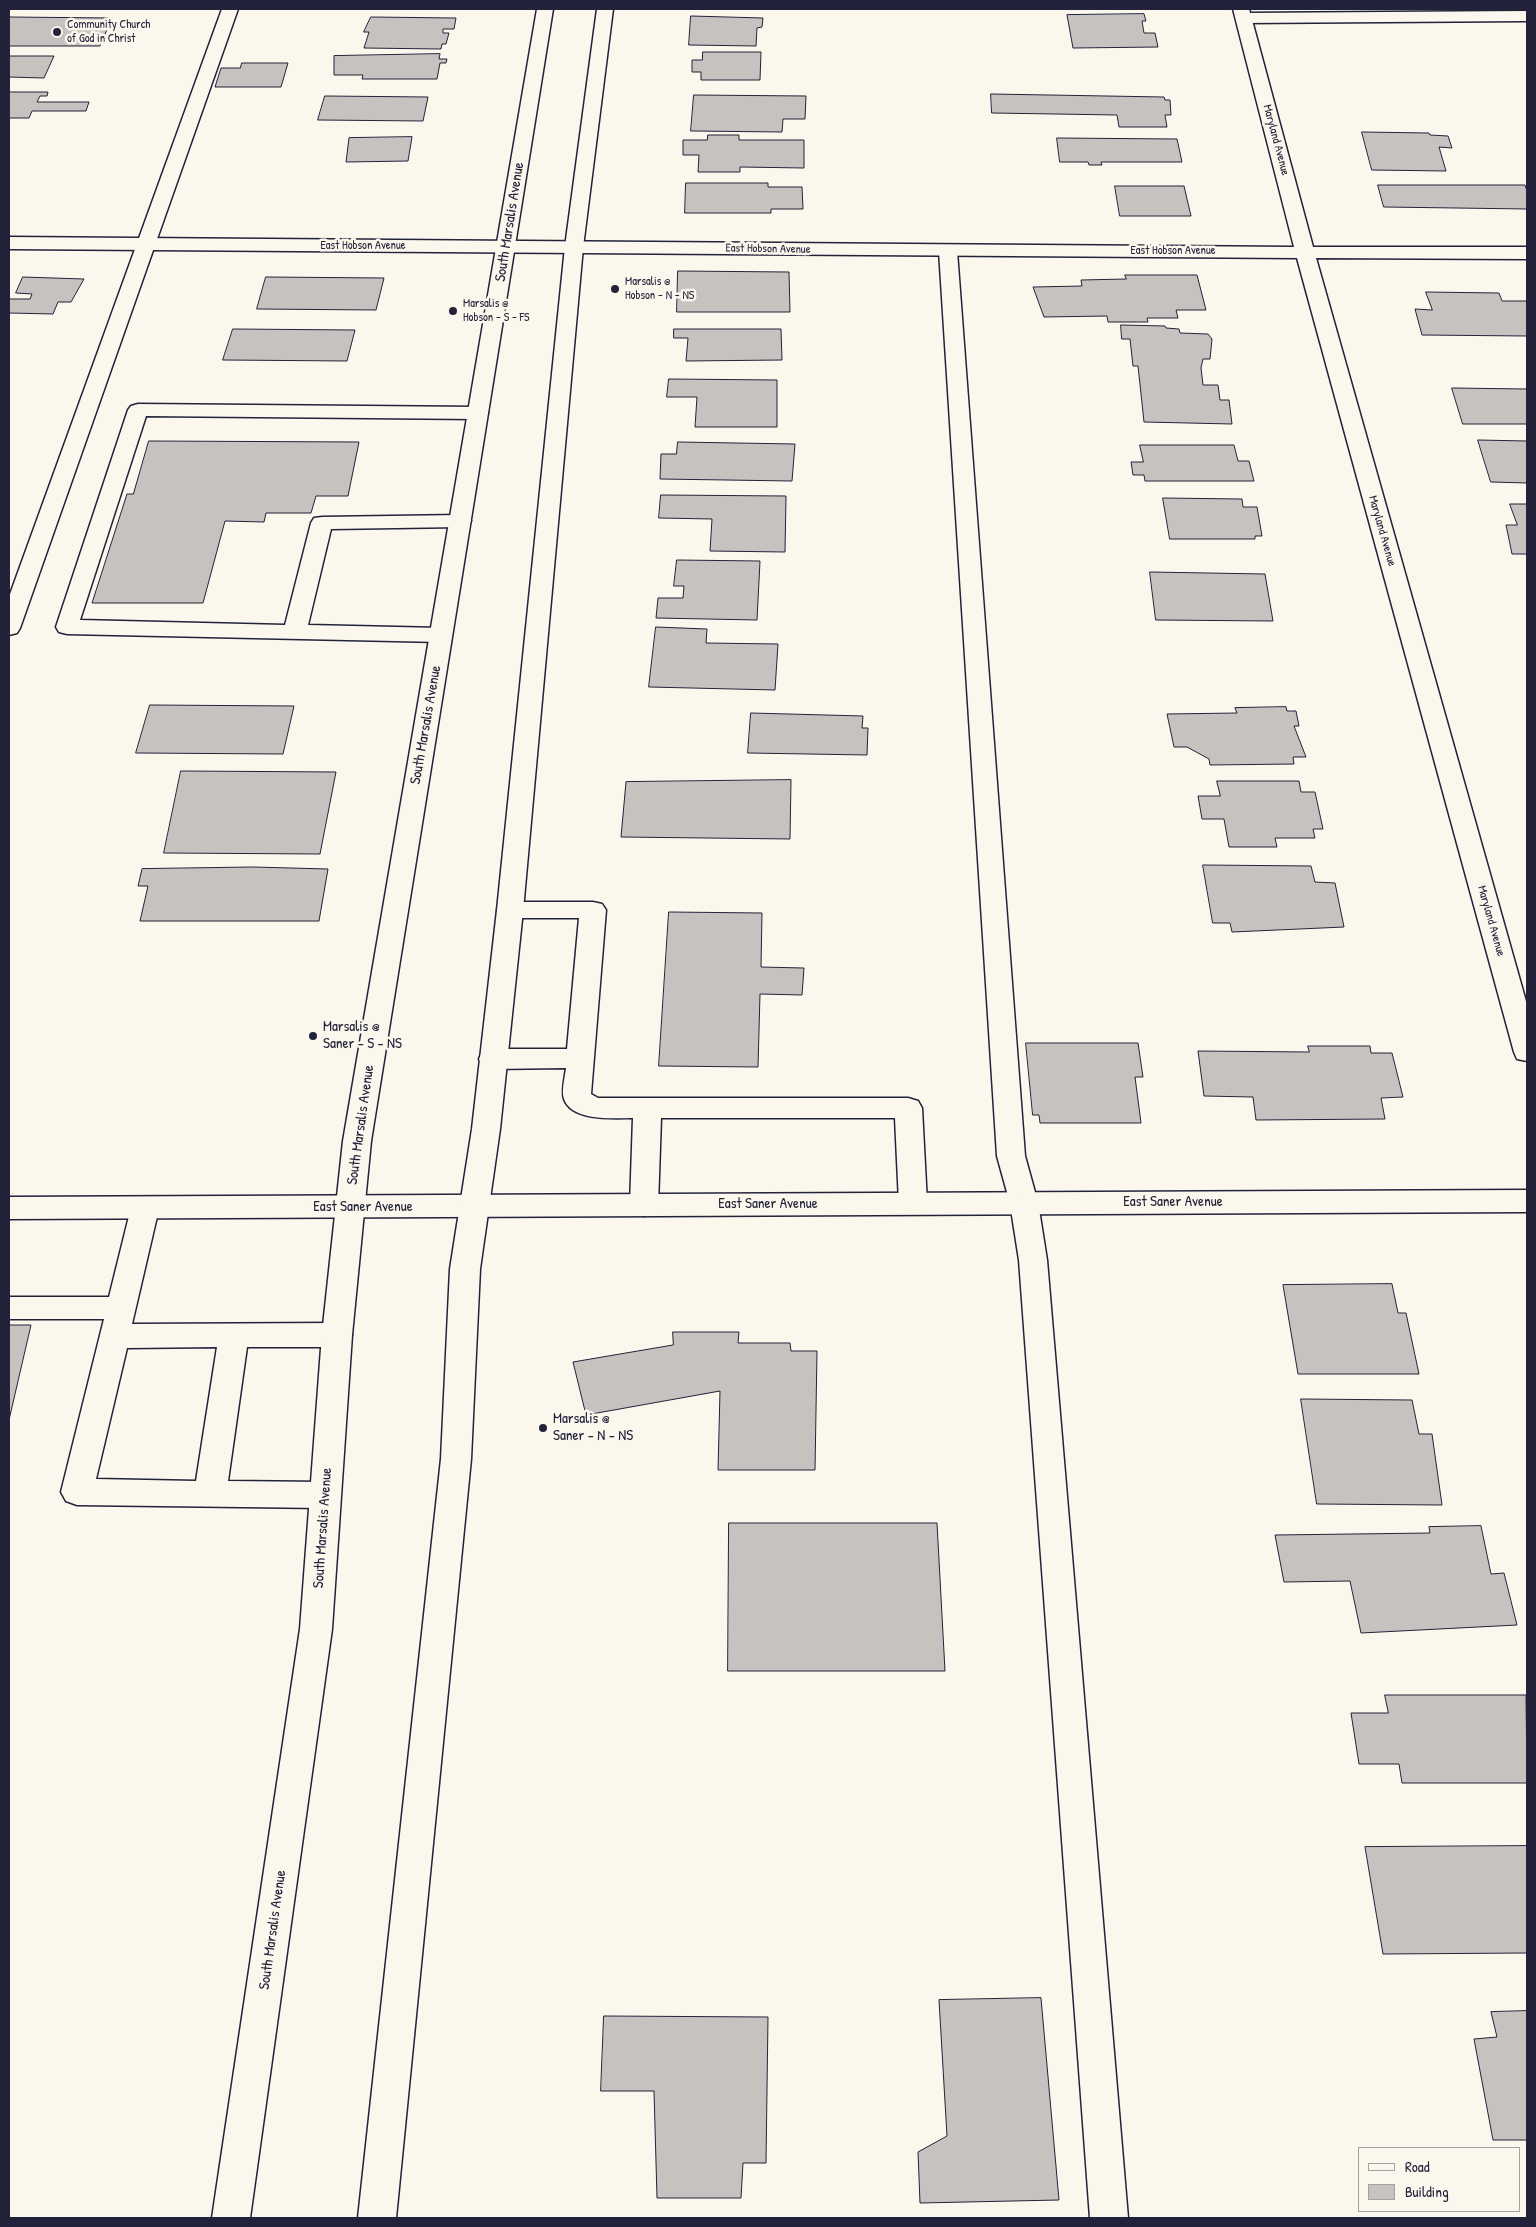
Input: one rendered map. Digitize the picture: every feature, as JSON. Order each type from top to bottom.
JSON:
[{"type":"main road","points":[[9,628],[230,9]]},
{"type":"main road","name":"South Marsalis Avenue","points":[[231,2218],[316,1629],[324,1495],[337,1335],[358,1132],[545,9]]},
{"type":"main road","points":[[378,2218],[456,1460],[465,1269],[486,1129],[492,1059],[510,910],[574,247],[605,9]]},
{"type":"main road","points":[[1242,14],[1521,18]]},
{"type":"main road","name":"Maryland Avenue","points":[[1242,14],[1305,252],[1527,1052]]},
{"type":"main road","name":"East Hobson Avenue","points":[[9,243],[948,251],[1527,253]]},
{"type":"main road","points":[[948,251],[1011,1156],[1024,1202],[1033,1270],[1109,2218]]},
{"type":"main road","points":[[442,636],[67,627],[138,410],[478,413]]},
{"type":"main road","points":[[295,632],[322,523],[460,521]]},
{"type":"main road","points":[[510,910],[593,910],[577,1098],[592,1108],[648,1110],[908,1108],[913,1203]]},
{"type":"main road","points":[[492,1059],[580,1058]]},
{"type":"main road","points":[[644,1205],[648,1110]]},
{"type":"main road","name":"East Saner Avenue","points":[[9,1208],[1527,1201]]},
{"type":"main road","points":[[145,1208],[77,1492],[324,1495]]},
{"type":"main road","points":[[9,1308],[234,1336],[337,1335]]},
{"type":"main road","points":[[210,1494],[234,1336]]},
{"type":"building","points":[[1144,14],[1146,21],[1142,21],[1144,33],[1155,33],[1158,47],[1073,48],[1067,15]]},
{"type":"building","points":[[691,16],[763,18],[762,27],[757,28],[756,46],[689,45]]},
{"type":"building","name":"Community Church of God in Christ","points":[[9,17],[112,18],[100,46],[9,46]]},
{"type":"building","points":[[371,17],[456,18],[454,29],[443,29],[443,33],[449,33],[446,44],[442,44],[441,49],[364,48],[369,32],[364,32]]},
{"type":"building","points":[[703,52],[761,52],[760,80],[701,80],[701,72],[692,72],[692,60],[702,60]]},
{"type":"building","points":[[440,54],[439,59],[447,59],[446,63],[440,63],[437,79],[362,79],[363,75],[334,75],[334,56]]},
{"type":"building","points":[[9,56],[54,56],[44,78],[9,77]]},
{"type":"building","points":[[242,63],[288,63],[281,87],[215,87],[221,68],[240,68]]},
{"type":"building","points":[[9,92],[48,92],[47,96],[40,96],[37,102],[89,102],[86,111],[32,111],[29,118],[9,118]]},
{"type":"building","points":[[991,94],[1164,97],[1165,100],[1170,100],[1171,115],[1165,115],[1167,127],[1119,127],[1117,115],[992,113]]},
{"type":"building","points":[[694,95],[806,96],[805,119],[783,119],[782,132],[691,131]]},
{"type":"building","points":[[325,96],[428,97],[423,121],[318,120]]},
{"type":"building","points":[[1362,132],[1429,133],[1430,135],[1448,136],[1452,148],[1439,147],[1446,171],[1372,170]]},
{"type":"building","points":[[708,135],[739,135],[739,140],[804,140],[804,168],[740,167],[740,172],[698,172],[699,155],[683,155],[683,140],[707,140]]},
{"type":"building","points":[[412,137],[408,161],[346,162],[349,138]]},
{"type":"building","points":[[1057,138],[1177,139],[1182,162],[1101,162],[1102,165],[1089,165],[1088,162],[1060,162]]},
{"type":"building","points":[[686,183],[768,183],[768,187],[802,187],[803,209],[771,209],[771,213],[685,213]]},
{"type":"building","points":[[1378,185],[1525,185],[1527,209],[1384,207]]},
{"type":"building","points":[[1115,186],[1184,186],[1191,216],[1120,216]]},
{"type":"building","points":[[678,271],[789,272],[790,312],[677,312]]},
{"type":"building","points":[[1125,275],[1197,275],[1206,310],[1176,310],[1178,318],[1147,318],[1148,322],[1108,322],[1107,316],[1044,317],[1033,287],[1082,286],[1081,280],[1126,279]]},
{"type":"building","points":[[23,277],[84,279],[71,302],[58,302],[53,314],[9,313],[9,299],[30,299],[32,294],[16,293]]},
{"type":"building","points":[[266,277],[384,278],[376,310],[257,309]]},
{"type":"building","points":[[1426,292],[1499,293],[1502,301],[1527,301],[1527,336],[1422,335],[1415,309],[1432,310]]},
{"type":"building","points":[[1121,325],[1165,326],[1166,328],[1179,329],[1180,333],[1208,334],[1212,339],[1210,359],[1203,359],[1201,368],[1203,385],[1218,385],[1220,400],[1229,400],[1232,424],[1144,422],[1138,366],[1133,366],[1130,339],[1122,339]]},
{"type":"building","points":[[233,329],[355,330],[347,361],[223,360]]},
{"type":"building","points":[[674,329],[781,329],[782,360],[686,361],[688,338],[674,338]]},
{"type":"building","points":[[669,379],[777,380],[777,427],[695,427],[697,397],[667,397]]},
{"type":"building","points":[[1452,388],[1527,389],[1527,424],[1463,424]]},
{"type":"building","points":[[1478,440],[1527,441],[1527,483],[1491,482]]},
{"type":"building","points":[[149,441],[359,442],[348,496],[316,496],[311,513],[266,513],[264,522],[225,521],[203,603],[92,603],[127,494],[133,494]]},
{"type":"building","points":[[678,442],[795,444],[792,481],[660,479],[661,454],[676,454]]},
{"type":"building","points":[[1140,445],[1234,445],[1238,461],[1249,461],[1254,481],[1145,481],[1144,475],[1133,475],[1131,462],[1143,462]]},
{"type":"building","points":[[661,495],[786,496],[785,552],[710,551],[712,519],[659,518]]},
{"type":"building","points":[[1163,498],[1242,499],[1243,507],[1257,507],[1262,536],[1255,536],[1255,539],[1170,539]]},
{"type":"building","points":[[1510,504],[1527,504],[1527,554],[1512,554],[1506,525],[1517,525]]},
{"type":"building","points":[[677,560],[760,561],[757,620],[656,618],[658,598],[683,598],[684,586],[674,586]]},
{"type":"building","points":[[1150,572],[1265,574],[1273,621],[1156,620]]},
{"type":"building","points":[[656,627],[707,629],[706,643],[778,644],[775,690],[649,687]]},
{"type":"building","points":[[150,705],[294,706],[283,754],[136,753]]},
{"type":"building","points":[[1286,707],[1287,711],[1296,711],[1299,726],[1294,726],[1306,757],[1293,757],[1294,764],[1210,765],[1209,759],[1187,747],[1174,747],[1167,714],[1237,713],[1235,708]]},
{"type":"building","points":[[751,713],[863,716],[862,728],[868,728],[867,755],[748,753]]},
{"type":"building","points":[[181,771],[336,772],[320,854],[164,853]]},
{"type":"building","points":[[791,780],[790,839],[621,837],[626,782]]},
{"type":"building","points":[[1217,781],[1299,781],[1301,792],[1315,792],[1323,829],[1313,829],[1315,838],[1275,838],[1277,847],[1229,847],[1224,819],[1202,819],[1198,796],[1220,796]]},
{"type":"building","points":[[1203,865],[1311,866],[1315,882],[1335,883],[1344,927],[1232,932],[1230,923],[1213,923]]},
{"type":"building","points":[[253,867],[328,869],[319,921],[140,921],[148,886],[138,886],[142,869]]},
{"type":"building","points":[[669,912],[762,913],[761,967],[804,968],[802,995],[760,994],[758,1067],[659,1066]]},
{"type":"building","points":[[1026,1043],[1138,1043],[1143,1077],[1135,1077],[1141,1123],[1040,1123],[1039,1115],[1033,1115]]},
{"type":"building","points":[[1308,1046],[1370,1046],[1371,1053],[1392,1053],[1403,1097],[1381,1098],[1385,1119],[1256,1120],[1253,1097],[1204,1096],[1198,1051],[1309,1052]]},
{"type":"building","points":[[1392,1284],[1398,1313],[1406,1313],[1419,1374],[1298,1374],[1283,1285]]},
{"type":"building","points":[[9,1325],[31,1325],[9,1420]]},
{"type":"building","points":[[673,1332],[739,1332],[738,1343],[790,1343],[791,1351],[817,1351],[815,1470],[718,1470],[720,1391],[586,1415],[573,1362],[673,1345]]},
{"type":"building","points":[[1301,1399],[1412,1400],[1419,1434],[1432,1434],[1442,1505],[1317,1504]]},
{"type":"building","points":[[729,1523],[937,1523],[945,1671],[728,1671]]},
{"type":"building","points":[[1481,1526],[1491,1574],[1504,1573],[1517,1625],[1361,1633],[1350,1581],[1284,1582],[1275,1535],[1430,1533],[1429,1527]]},
{"type":"building","points":[[1385,1695],[1526,1695],[1527,1783],[1402,1783],[1399,1764],[1359,1764],[1351,1713],[1388,1713]]},
{"type":"building","points":[[1527,1846],[1527,1953],[1383,1954],[1365,1847]]},
{"type":"building","points":[[1041,1998],[1059,2200],[920,2203],[918,2152],[947,2136],[939,2000]]},
{"type":"building","points":[[1527,2011],[1527,2140],[1493,2140],[1474,2039],[1497,2037],[1491,2012]]},
{"type":"building","points":[[604,2016],[768,2017],[766,2163],[743,2163],[741,2198],[657,2198],[654,2091],[601,2091]]},
{"type":"place","name":"Community Church of God in Christ","points":[[57,32]]},
{"type":"place","name":"Marsalis @ Hobson - N - NS","points":[[615,289]]},
{"type":"place","name":"Marsalis @ Hobson - S - FS","points":[[453,311]]},
{"type":"place","name":"Marsalis @ Saner - S - NS","points":[[313,1036]]},
{"type":"place","name":"Marsalis @ Saner - N - NS","points":[[543,1428]]}]
